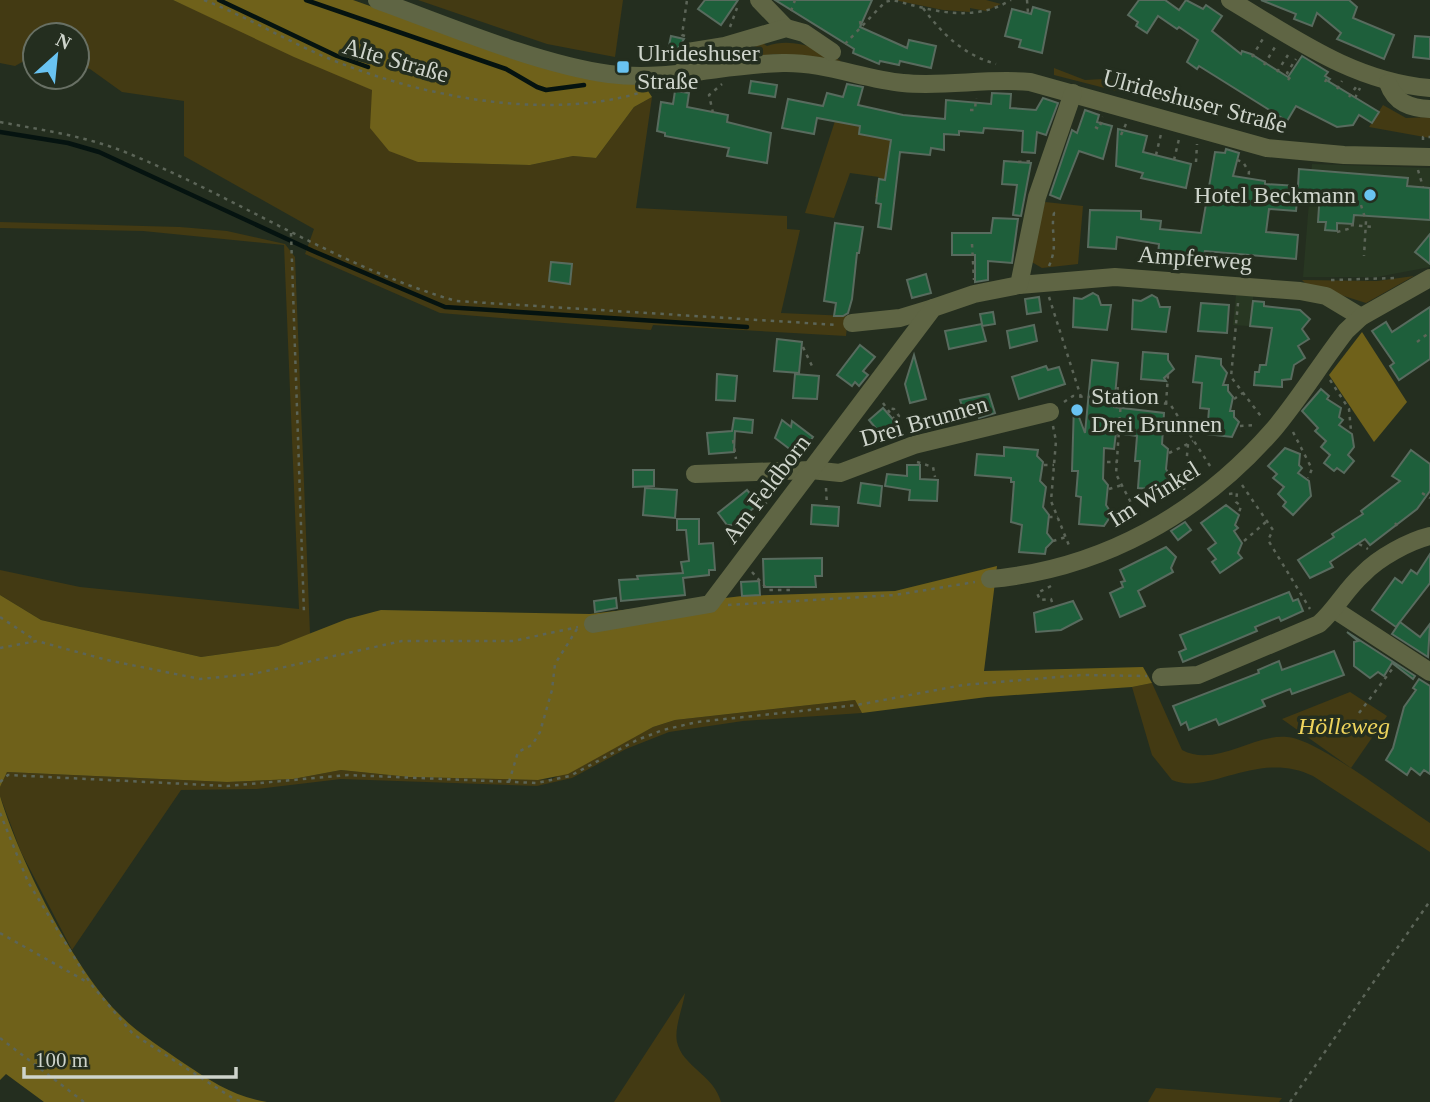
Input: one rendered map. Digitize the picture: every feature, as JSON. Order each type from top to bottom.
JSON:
[{"type":"street","name":"Ulrideshuser Straße","points":[[377,0],[585,69],[611,74],[683,73],[804,64],[901,83],[1004,80],[1030,82],[1267,148],[1300,152],[1430,157]]},
{"type":"street","points":[[759,0],[786,28],[839,47]]},
{"type":"street","points":[[1230,0],[1349,69],[1388,83],[1430,88]]},
{"type":"street","points":[[683,73],[688,51],[725,46],[786,28]]},
{"type":"street","points":[[1388,83],[1394,96],[1402,103],[1430,109]]},
{"type":"street","points":[[852,323],[900,318],[974,294],[1019,285],[1037,197],[1073,93]]},
{"type":"street","name":"Ampferweg","points":[[1019,285],[1115,277],[1313,292],[1333,300],[1361,317]]},
{"type":"street","name":"Im Winkel","points":[[990,579],[1052,571],[1095,557],[1147,532],[1220,481],[1272,431],[1346,331],[1361,317],[1430,278]]},
{"type":"street","name":"Am Feldborn","points":[[710,604],[933,308]]},
{"type":"street","name":"Drei Brunnen","points":[[695,474],[811,470],[840,473],[915,445],[1050,412]]},
{"type":"street","points":[[1161,677],[1198,675],[1319,624],[1335,610],[1363,573],[1410,544],[1430,536]]},
{"type":"street","points":[[586,625],[710,604]]},
{"type":"street","points":[[1335,610],[1430,671]]},
{"type":"path","name":"Alte Straße","points":[[204,0],[329,58],[420,90],[490,100],[545,103],[600,102],[632,95]]},
{"type":"path","points":[[687,0],[682,34],[686,36],[688,51]]},
{"type":"path","points":[[839,47],[885,2],[893,0],[959,14],[986,12],[1011,0]]},
{"type":"path","points":[[1027,0],[1028,13]]},
{"type":"path","points":[[923,8],[961,48],[977,59],[999,65]]},
{"type":"path","points":[[864,14],[870,17]]},
{"type":"path","points":[[860,20],[861,27]]},
{"type":"path","points":[[1252,57],[1290,36]]},
{"type":"path","points":[[1264,65],[1290,36]]},
{"type":"path","points":[[1277,72],[1290,36]]},
{"type":"path","points":[[1288,80],[1291,76],[1287,73],[1290,36]]},
{"type":"path","points":[[713,113],[708,98],[725,82],[724,68]]},
{"type":"path","points":[[1156,155],[1164,120]]},
{"type":"path","points":[[0,122],[94,141],[125,152],[291,233],[427,293],[456,301],[600,308],[828,326],[852,323]]},
{"type":"path","points":[[1174,160],[1191,128]]},
{"type":"path","points":[[1191,128],[1196,162]]},
{"type":"path","points":[[1237,160],[1243,162],[1249,172],[1248,179]]},
{"type":"path","points":[[1361,205],[1366,226],[1364,256]]},
{"type":"path","points":[[1050,209],[1054,213],[1052,225],[1056,233],[1048,295],[1081,397]]},
{"type":"path","points":[[1337,232],[1352,225],[1374,227]]},
{"type":"path","points":[[291,233],[304,613]]},
{"type":"path","points":[[972,244],[974,294]]},
{"type":"path","points":[[1322,280],[1402,277]]},
{"type":"path","points":[[1239,286],[1229,375],[1262,418]]},
{"type":"path","points":[[1417,342],[1430,332]]},
{"type":"path","points":[[803,347],[810,356],[812,366]]},
{"type":"path","points":[[1166,404],[1168,375]]},
{"type":"path","points":[[1328,376],[1349,409],[1351,431]]},
{"type":"path","points":[[1118,382],[1116,474],[1139,517]]},
{"type":"path","points":[[1234,399],[1243,393]]},
{"type":"path","points":[[1050,412],[1073,396],[1170,404],[1209,464]]},
{"type":"path","points":[[1251,434],[1270,414]]},
{"type":"path","points":[[1159,434],[1179,419]]},
{"type":"path","points":[[1240,426],[1261,424]]},
{"type":"path","points":[[1290,428],[1304,449],[1312,469],[1308,478]]},
{"type":"path","points":[[1169,453],[1194,441]]},
{"type":"path","points":[[1056,444],[1051,500],[1068,543]]},
{"type":"path","points":[[1188,444],[1184,493],[1193,486]]},
{"type":"path","points":[[915,445],[917,462],[933,467],[934,477]]},
{"type":"path","points":[[1301,454],[1304,449]]},
{"type":"path","points":[[1107,462],[1117,462]]},
{"type":"path","points":[[1044,465],[1054,466]]},
{"type":"path","points":[[1172,479],[1186,469]]},
{"type":"path","points":[[1208,475],[1213,471]]},
{"type":"path","points":[[1240,481],[1273,530],[1268,541],[1301,594]]},
{"type":"path","points":[[1109,489],[1122,485]]},
{"type":"path","points":[[826,488],[827,506]]},
{"type":"path","points":[[1226,489],[1229,495],[1237,493],[1239,513]]},
{"type":"path","points":[[1046,492],[1052,492]]},
{"type":"path","points":[[1422,492],[1430,498]]},
{"type":"path","points":[[1113,514],[1120,513],[1131,502]]},
{"type":"path","points":[[1049,517],[1058,517]]},
{"type":"path","points":[[1244,541],[1267,521]]},
{"type":"path","points":[[1053,541],[1066,537]]},
{"type":"path","points":[[742,562],[768,590],[793,590],[793,587]]},
{"type":"path","points":[[1052,571],[1054,584],[1037,593],[1040,600],[1051,599],[1054,608]]},
{"type":"path","points":[[710,604],[731,606],[895,595],[990,579]]},
{"type":"path","points":[[0,617],[37,641],[107,660],[200,679],[253,674],[402,641],[513,641],[586,625]]},
{"type":"path","points":[[509,782],[518,752],[532,745],[540,732],[552,690],[555,664],[586,625]]},
{"type":"path","points":[[0,648],[37,641]]},
{"type":"path","points":[[1359,713],[1403,653]]},
{"type":"path","points":[[0,782],[8,775],[227,786],[348,775],[537,783],[570,776],[637,740],[685,725],[877,701],[963,685],[1082,676],[1129,676]]},
{"type":"path","points":[[0,813],[28,882],[90,983],[134,1034],[234,1099],[243,1102]]},
{"type":"path","points":[[1290,1102],[1430,901]]},
{"type":"path","points":[[0,933],[90,983]]},
{"type":"path","points":[[0,1038],[84,1102]]},
{"type":"shaded area","points":[[173,0],[353,0],[463,39],[619,83],[644,85],[652,97],[634,107],[596,158],[573,156],[530,165],[418,162],[389,151],[370,128],[372,90]]},
{"type":"shaded area","name":"Hotel Beckmann","points":[[1312,164],[1430,168],[1430,267],[1377,277],[1303,277]]},
{"type":"shaded area","points":[[1236,295],[1253,296],[1253,301],[1264,302],[1262,327],[1233,325]]},
{"type":"shaded area","points":[[1362,332],[1407,402],[1374,442],[1329,375]]},
{"type":"shaded area","points":[[997,566],[984,671],[1143,667],[1152,683],[1132,687],[987,697],[862,713],[855,700],[675,720],[653,727],[568,774],[538,780],[409,777],[341,770],[293,779],[227,782],[7,772],[0,787],[0,595],[41,620],[201,657],[278,646],[347,619],[381,610],[590,614],[742,596],[895,591]]},
{"type":"shaded area","points":[[0,796],[20,850],[65,940],[117,1012],[150,1040],[205,1077],[234,1093],[267,1102],[44,1102],[6,1074],[0,1080]]},
{"type":"green space","points":[[0,0],[173,0],[373,90],[418,162],[530,165],[573,156],[596,158],[634,107],[652,97],[636,208],[787,216],[787,229],[800,230],[781,313],[848,316],[846,336],[653,325],[651,330],[440,313],[305,254],[314,229],[184,156],[184,101],[122,92],[91,70],[91,21],[21,21],[21,63],[15,66],[0,63]]},
{"type":"green space","points":[[418,0],[623,0],[615,57],[547,44]]},
{"type":"green space","points":[[894,0],[986,0],[1001,4],[986,11],[970,8],[970,12],[943,10]]},
{"type":"green space","points":[[758,40],[767,46],[786,43],[805,45],[841,61],[776,54],[697,64],[698,57]]},
{"type":"green space","points":[[1054,68],[1085,80],[1104,79],[1202,113],[1054,75]]},
{"type":"green space","points":[[1383,105],[1406,118],[1430,117],[1430,138],[1369,127]]},
{"type":"green space","points":[[835,121],[860,126],[859,134],[892,140],[882,198],[875,197],[879,177],[850,173],[834,218],[805,213]]},
{"type":"green space","points":[[1045,202],[1083,206],[1078,264],[1042,268],[1030,261]]},
{"type":"green space","points":[[0,222],[180,227],[227,231],[285,244],[295,257],[310,634],[278,646],[201,657],[41,620],[0,595],[0,570],[80,587],[299,609],[284,245],[143,231],[0,228]]},
{"type":"green space","points":[[1414,276],[1366,303],[1306,284],[1302,280],[1377,281]]},
{"type":"green space","points":[[1152,683],[1182,750],[1208,755],[1274,737],[1301,740],[1338,760],[1430,823],[1430,852],[1313,776],[1293,769],[1273,767],[1202,782],[1172,780],[1152,755],[1132,687]]},
{"type":"green space","name":"Hölleweg","points":[[1350,692],[1387,716],[1351,768],[1282,719]]},
{"type":"green space","points":[[855,700],[862,713],[743,721],[669,732],[626,749],[572,778],[537,786],[341,779],[257,789],[181,790],[72,950],[21,852],[0,796],[0,787],[7,772],[227,782],[293,779],[341,770],[409,777],[552,779],[653,727],[675,720]]},
{"type":"green space","points":[[685,993],[677,1042],[685,1058],[712,1085],[721,1102],[614,1102]]},
{"type":"green space","points":[[1156,1088],[1282,1098],[1279,1102],[1148,1102]]},
{"type":"building","points":[[705,0],[738,0],[721,25],[698,9]]},
{"type":"building","points":[[775,0],[872,0],[860,27],[907,48],[909,40],[936,46],[931,68],[900,61],[899,65],[880,61],[879,64],[853,53],[854,49]]},
{"type":"building","points":[[1139,0],[1165,0],[1179,10],[1186,0],[1203,9],[1206,5],[1222,16],[1212,31],[1241,54],[1242,51],[1251,54],[1288,77],[1302,56],[1328,72],[1325,76],[1330,79],[1328,81],[1379,112],[1372,123],[1359,115],[1353,125],[1337,127],[1296,106],[1287,121],[1199,66],[1197,69],[1187,62],[1198,40],[1179,27],[1177,29],[1158,16],[1147,33],[1136,26],[1138,22],[1128,15]]},
{"type":"building","points":[[1261,0],[1349,0],[1357,7],[1353,18],[1394,35],[1384,59],[1337,39],[1341,33],[1317,13],[1312,26],[1294,19],[1296,14]]},
{"type":"building","points":[[1033,7],[1050,12],[1042,53],[1019,47],[1021,40],[1005,36],[1012,9],[1031,14]]},
{"type":"building","points":[[671,36],[684,39],[676,52],[668,50]]},
{"type":"building","points":[[1415,36],[1430,37],[1430,59],[1413,57]]},
{"type":"building","points":[[751,81],[777,85],[775,97],[749,93]]},
{"type":"building","points":[[847,84],[863,87],[858,105],[903,115],[945,119],[946,100],[991,104],[992,93],[1011,94],[1010,108],[1036,110],[1043,98],[1058,103],[1046,135],[1037,132],[1035,153],[1022,152],[1023,131],[984,128],[983,133],[959,131],[959,135],[944,134],[944,150],[931,148],[930,155],[900,152],[891,229],[878,227],[881,204],[876,203],[879,179],[885,180],[891,140],[859,134],[860,126],[817,118],[814,134],[782,128],[788,99],[823,106],[827,93],[843,97]]},
{"type":"building","points":[[675,91],[689,93],[687,107],[728,115],[727,122],[771,133],[767,163],[727,156],[729,148],[665,136],[665,133],[657,131],[661,102],[673,104]]},
{"type":"building","points":[[1085,110],[1099,115],[1097,122],[1112,126],[1103,159],[1079,151],[1060,199],[1050,195],[1072,130],[1077,133]]},
{"type":"building","points":[[1118,129],[1147,136],[1143,152],[1191,164],[1186,188],[1141,178],[1143,173],[1116,166]]},
{"type":"building","points":[[1226,149],[1239,153],[1233,176],[1265,181],[1265,184],[1298,186],[1299,169],[1408,178],[1407,186],[1430,188],[1430,220],[1354,215],[1353,224],[1337,223],[1337,231],[1325,230],[1326,222],[1318,222],[1320,192],[1298,190],[1296,211],[1269,209],[1266,232],[1298,235],[1296,259],[1205,251],[1203,263],[1192,262],[1192,258],[1158,254],[1159,244],[1117,237],[1116,249],[1088,247],[1090,210],[1141,211],[1141,219],[1161,221],[1160,229],[1201,233],[1215,152],[1225,153]]},
{"type":"building","points":[[1004,161],[1031,163],[1021,216],[1013,215],[1017,185],[1002,184]]},
{"type":"building","points":[[993,218],[1018,219],[1012,263],[988,261],[988,280],[975,282],[975,255],[952,255],[952,233],[991,233]]},
{"type":"building","points":[[835,223],[863,227],[852,299],[848,313],[843,316],[834,316],[836,303],[824,301]]},
{"type":"building","points":[[1430,234],[1430,264],[1415,252]]},
{"type":"building","points":[[551,262],[572,264],[570,284],[549,281]]},
{"type":"building","points":[[926,274],[931,293],[912,298],[907,280]]},
{"type":"building","points":[[1093,293],[1098,296],[1101,305],[1111,305],[1107,330],[1073,327],[1074,298],[1082,299]]},
{"type":"building","points":[[1152,295],[1157,298],[1160,307],[1170,307],[1166,332],[1132,329],[1133,300],[1141,301]]},
{"type":"building","points":[[1039,297],[1041,312],[1027,314],[1025,299]]},
{"type":"building","points":[[1253,301],[1264,302],[1264,306],[1300,310],[1310,319],[1302,329],[1309,339],[1298,346],[1305,358],[1294,365],[1291,379],[1282,380],[1282,387],[1254,385],[1255,372],[1259,372],[1260,365],[1266,365],[1272,328],[1250,326]]},
{"type":"building","points":[[1201,303],[1229,305],[1227,333],[1198,331]]},
{"type":"building","points":[[1430,307],[1430,359],[1399,380],[1390,366],[1394,363],[1372,331],[1386,322],[1392,332]]},
{"type":"building","points":[[993,312],[995,324],[982,326],[986,341],[949,349],[945,331],[982,324],[980,314]]},
{"type":"building","points":[[1034,325],[1037,341],[1010,348],[1007,331]]},
{"type":"building","points":[[777,339],[802,342],[799,373],[774,371]]},
{"type":"building","points":[[860,345],[875,357],[863,371],[868,375],[859,386],[855,382],[852,386],[837,375]]},
{"type":"building","points":[[1143,352],[1168,354],[1168,360],[1174,369],[1164,378],[1166,381],[1141,379]]},
{"type":"building","points":[[914,355],[926,399],[910,403],[905,384]]},
{"type":"building","points":[[1196,356],[1221,359],[1221,365],[1227,373],[1223,385],[1228,385],[1228,391],[1233,397],[1230,411],[1234,411],[1234,417],[1239,422],[1232,437],[1207,434],[1209,409],[1200,408],[1202,383],[1193,382]]},
{"type":"building","points":[[1092,360],[1118,363],[1114,407],[1164,413],[1162,444],[1168,449],[1166,469],[1171,478],[1164,490],[1138,488],[1140,461],[1135,461],[1137,436],[1116,433],[1114,449],[1104,448],[1103,479],[1108,485],[1106,505],[1112,514],[1104,526],[1079,524],[1081,497],[1076,496],[1078,471],[1072,471],[1074,404],[1085,433]]},
{"type":"building","points":[[1046,366],[1048,370],[1059,367],[1065,384],[1019,399],[1012,377]]},
{"type":"building","points":[[717,374],[737,376],[735,401],[716,400]]},
{"type":"building","points":[[795,374],[819,376],[817,399],[793,398]]},
{"type":"building","points":[[1321,389],[1329,396],[1327,399],[1341,408],[1339,417],[1343,420],[1339,425],[1352,434],[1354,447],[1348,455],[1354,461],[1344,473],[1337,468],[1334,471],[1324,463],[1330,455],[1321,447],[1326,441],[1315,431],[1318,428],[1302,411]]},
{"type":"building","points":[[989,394],[995,413],[979,418],[978,414],[969,417],[967,411],[964,412],[960,400]]},
{"type":"building","points":[[883,408],[898,425],[884,438],[869,420]]},
{"type":"building","points":[[734,418],[753,420],[752,433],[735,431],[734,452],[709,454],[707,433],[732,431]]},
{"type":"building","points":[[782,420],[791,427],[792,421],[813,437],[799,456],[775,438]]},
{"type":"building","points":[[1004,447],[1038,450],[1037,456],[1043,462],[1040,481],[1046,487],[1043,507],[1049,515],[1047,533],[1053,541],[1046,548],[1045,554],[1019,552],[1022,525],[1011,522],[1014,482],[1011,482],[1011,478],[975,475],[977,454],[1004,456]]},
{"type":"building","points":[[1285,448],[1300,454],[1299,465],[1302,468],[1298,473],[1309,481],[1311,496],[1293,515],[1283,506],[1286,502],[1278,494],[1284,487],[1273,478],[1277,474],[1268,466]]},
{"type":"building","points":[[1411,450],[1430,464],[1430,491],[1417,509],[1370,545],[1365,539],[1330,562],[1333,567],[1310,578],[1298,560],[1334,537],[1332,534],[1363,514],[1361,511],[1400,481],[1392,476]]},
{"type":"building","points":[[907,465],[920,465],[920,479],[938,480],[937,501],[909,500],[910,490],[885,486],[887,474],[907,476]]},
{"type":"building","points":[[633,470],[654,470],[654,486],[633,487]]},
{"type":"building","points":[[861,483],[882,486],[880,506],[858,503]]},
{"type":"building","points":[[645,488],[677,490],[675,518],[643,515]]},
{"type":"building","points":[[747,490],[759,504],[732,525],[727,525],[718,513]]},
{"type":"building","points":[[812,505],[839,507],[838,526],[811,524]]},
{"type":"building","points":[[1226,505],[1239,515],[1235,525],[1238,528],[1234,531],[1242,543],[1238,553],[1242,558],[1220,573],[1212,562],[1216,559],[1208,549],[1216,543],[1201,523]]},
{"type":"building","points":[[677,519],[699,519],[699,544],[713,543],[715,570],[709,570],[709,575],[683,578],[685,595],[621,601],[619,580],[683,573],[681,562],[689,561],[686,530],[677,530]]},
{"type":"building","points":[[1185,522],[1191,530],[1178,540],[1171,531]]},
{"type":"building","points":[[1166,547],[1176,557],[1171,568],[1173,572],[1138,591],[1145,606],[1120,617],[1110,593],[1123,587],[1121,582],[1125,581],[1120,570]]},
{"type":"building","points":[[1430,554],[1430,583],[1396,627],[1372,610],[1395,578],[1402,583],[1411,570],[1417,574]]},
{"type":"building","points":[[822,558],[822,576],[815,576],[816,587],[764,587],[763,559]]},
{"type":"building","points":[[759,581],[760,595],[742,596],[741,582]]},
{"type":"building","points":[[1289,592],[1293,601],[1298,599],[1303,611],[1281,621],[1279,617],[1255,627],[1257,631],[1183,662],[1179,652],[1186,649],[1180,635]]},
{"type":"building","points":[[616,598],[617,608],[595,612],[594,601]]},
{"type":"building","points":[[1073,601],[1082,619],[1061,630],[1036,632],[1034,613]]},
{"type":"building","points":[[1400,622],[1420,637],[1430,624],[1428,657],[1392,634]]},
{"type":"building","points":[[1347,632],[1415,676],[1413,679],[1392,663],[1384,676],[1378,672],[1370,678],[1354,666],[1354,642],[1358,641]]},
{"type":"building","points":[[1334,651],[1344,675],[1292,694],[1290,689],[1262,700],[1265,706],[1219,725],[1216,719],[1189,730],[1186,722],[1181,725],[1173,706],[1259,673],[1258,670],[1279,661],[1282,670]]},
{"type":"building","points":[[1419,679],[1430,686],[1430,774],[1424,770],[1420,775],[1411,768],[1407,775],[1386,760],[1393,748],[1404,707],[1416,690],[1413,688]]},
{"type":"waterway","points":[[219,0],[337,56],[368,67]]},
{"type":"waterway","points":[[306,0],[506,69],[546,90],[584,85]]},
{"type":"waterway","points":[[0,132],[68,143],[99,152],[313,251],[445,307],[747,327]]},
{"type":"place","name":"Ulrideshuser Straße","points":[[623,67]]},
{"type":"place","name":"Hotel Beckmann","points":[[1370,195]]},
{"type":"place","name":"Station Drei Brunnen","points":[[1077,410]]}]
